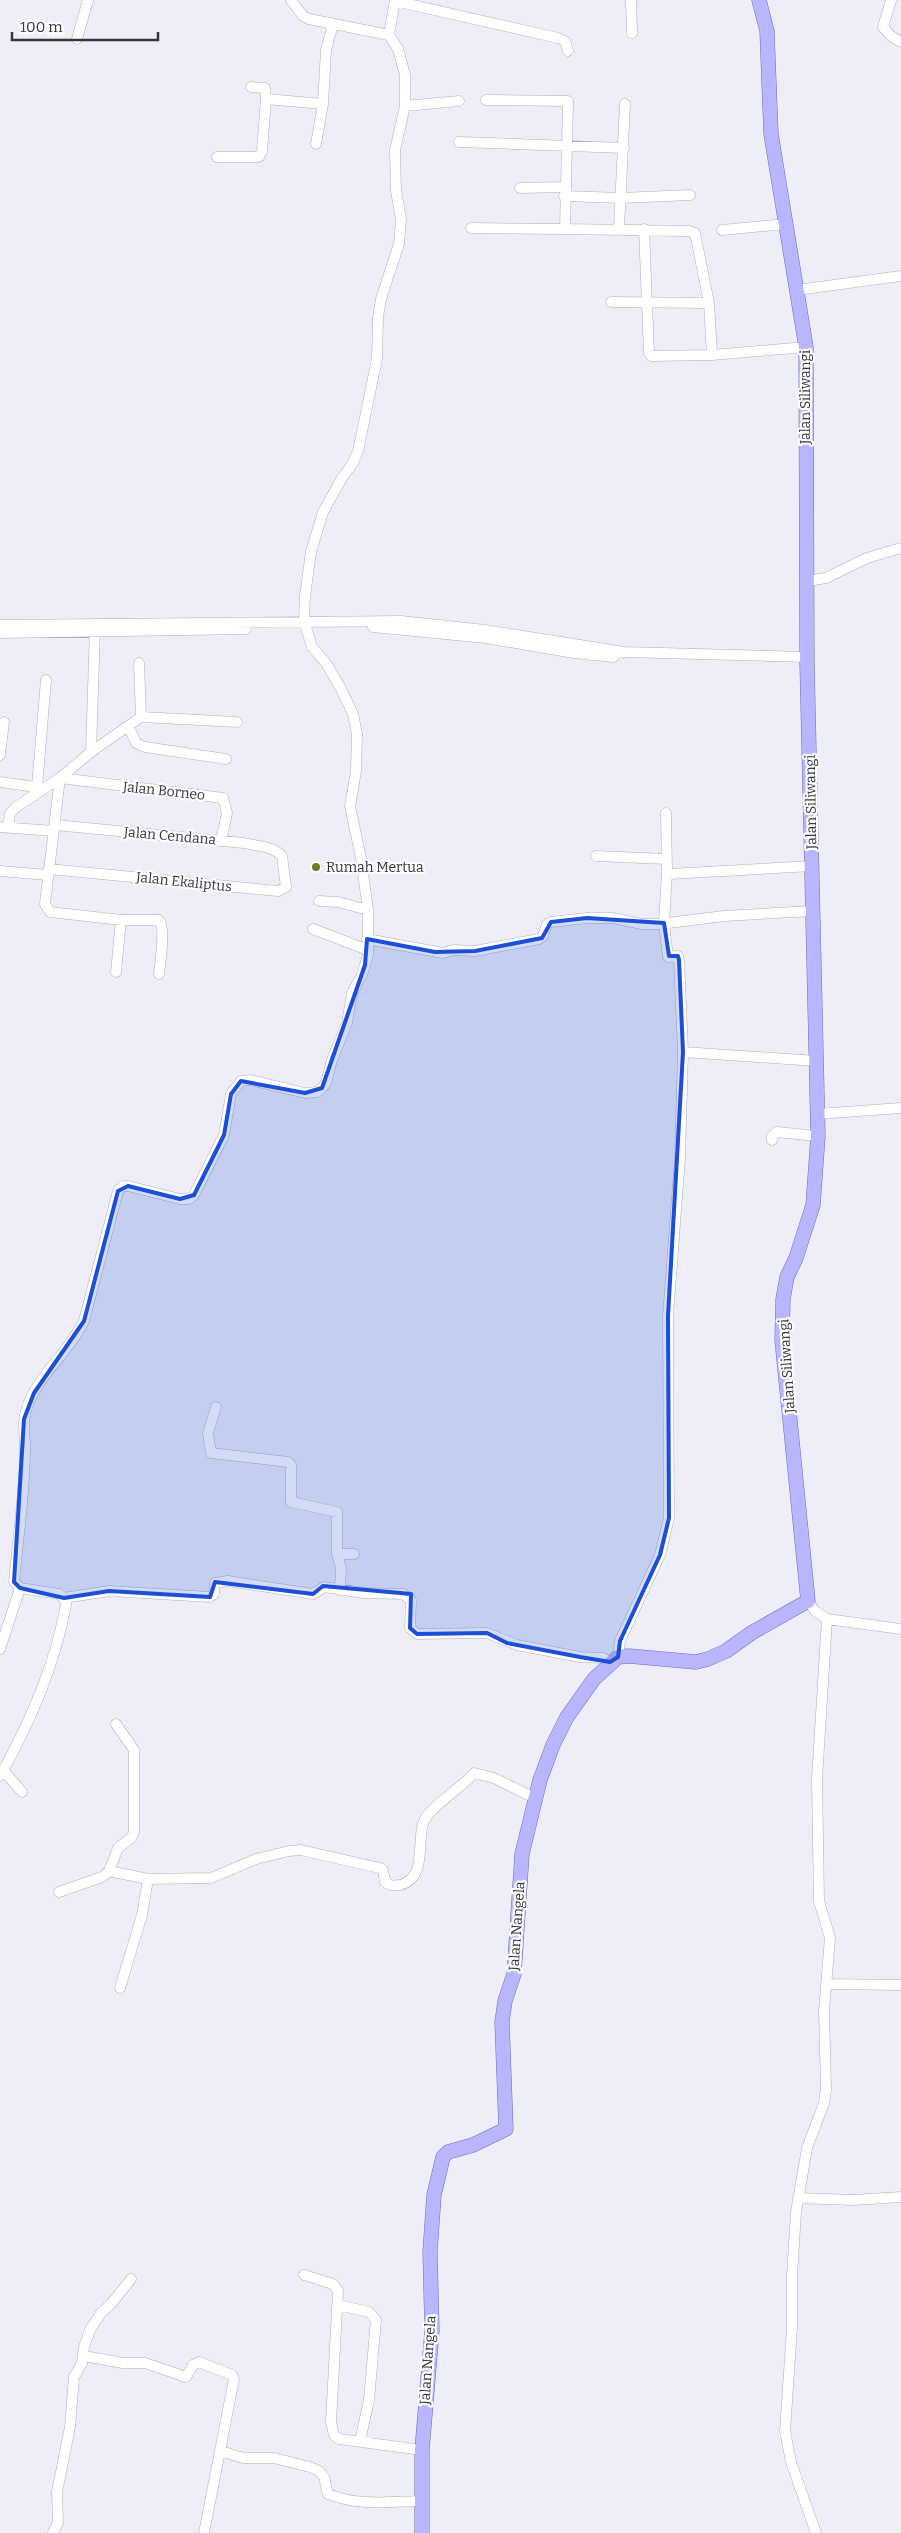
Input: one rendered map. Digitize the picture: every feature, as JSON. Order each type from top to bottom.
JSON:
[{"type":"main road","name":"Jalan Siliwangi","points":[[759,0],[767,31],[770,120],[806,347],[807,660],[818,1136],[813,1205],[804,1235],[787,1277],[783,1308],[782,1340],[808,1601]]},
{"type":"main road","points":[[614,1660],[629,1656],[674,1662],[708,1659],[726,1651],[753,1632],[808,1601]]},
{"type":"main road","name":"Jalan Nangela","points":[[422,2533],[422,2450],[425,2395],[432,2331],[430,2252],[434,2195],[444,2157],[448,2152],[473,2144],[506,2129],[502,2022],[505,2001],[514,1974],[522,1854],[535,1798],[548,1758],[560,1730],[594,1679],[614,1660]]},
{"type":"street","points":[[77,39],[88,0]]},
{"type":"street","points":[[291,0],[303,16],[389,35]]},
{"type":"street","points":[[22,1792],[2,1773],[32,1712],[62,1627],[66,1605],[64,1598],[59,1594],[20,1588],[14,1582],[25,1448],[24,1419],[34,1393],[51,1367],[76,1338],[84,1321],[118,1192],[123,1186],[128,1186],[180,1199],[188,1199],[194,1195],[224,1135],[231,1094],[241,1081],[250,1080],[304,1093],[317,1092],[322,1088],[326,1083],[332,1060],[347,1023],[352,993],[364,971],[368,910],[361,858],[350,806],[357,751],[352,714],[326,663],[312,647],[305,624],[304,596],[315,535],[331,497],[353,464],[376,371],[381,299],[399,244],[400,218],[396,191],[395,150],[404,106],[405,75],[401,56],[389,35],[395,0],[558,38],[565,41],[568,50]]},
{"type":"street","points":[[631,0],[632,33]]},
{"type":"street","points":[[891,0],[883,27],[891,36],[901,42]]},
{"type":"street","points":[[316,144],[324,104],[326,50],[333,24]]},
{"type":"street","points":[[217,157],[259,157],[262,151],[266,99],[265,88],[251,87]]},
{"type":"street","points":[[266,99],[324,104]]},
{"type":"street","points":[[486,100],[568,101],[564,191],[565,229]]},
{"type":"street","points":[[404,106],[458,101]]},
{"type":"street","points":[[619,228],[625,104]]},
{"type":"street","points":[[459,142],[566,148],[624,148]]},
{"type":"street","points":[[520,188],[621,198],[690,195]]},
{"type":"street","points":[[722,230],[786,224]]},
{"type":"street","points":[[471,228],[619,228],[689,231],[695,233],[709,303],[712,355]]},
{"type":"street","points":[[644,229],[648,348],[651,356],[712,355],[806,347]]},
{"type":"street","points":[[797,290],[901,276]]},
{"type":"street","points":[[611,302],[709,303]]},
{"type":"street","points":[[807,581],[826,578],[867,558],[901,548]]},
{"type":"street","points":[[0,633],[305,624],[424,631],[486,638],[574,653],[624,658],[807,660]]},
{"type":"street","points":[[0,625],[95,629]]},
{"type":"street","points":[[92,752],[95,629]]},
{"type":"street","points":[[139,664],[140,717]]},
{"type":"street","points":[[40,787],[46,680]]},
{"type":"street","points":[[4,827],[10,814],[40,787],[60,778],[140,717],[238,722]]},
{"type":"street","points":[[0,755],[4,722]]},
{"type":"street","points":[[129,727],[136,743],[145,747],[226,759]]},
{"type":"street","points":[[60,778],[45,904],[50,912],[121,920],[159,920],[162,923],[159,974]]},
{"type":"street","name":"Jalan Borneo","points":[[60,778],[223,798],[227,814],[221,841]]},
{"type":"street","points":[[0,782],[40,787]]},
{"type":"street","points":[[64,1598],[109,1591],[210,1597],[214,1594],[215,1583],[228,1581],[313,1594],[324,1587],[407,1595],[412,1600],[410,1628],[417,1634],[487,1633],[512,1644],[580,1657],[614,1660],[620,1641],[660,1555],[670,1518],[668,1316],[680,1158],[683,1052],[679,960],[678,956],[668,956],[664,923],[667,873],[666,813]]},
{"type":"street","name":"Jalan Cendana","points":[[4,827],[54,828],[221,841],[267,848],[275,850],[282,856]]},
{"type":"street","name":"Jalan Ekaliptus","points":[[49,872],[278,891],[286,887],[282,856]]},
{"type":"street","points":[[596,856],[666,859]]},
{"type":"street","points":[[667,873],[813,866]]},
{"type":"street","points":[[0,871],[49,872]]},
{"type":"street","points":[[319,901],[338,902],[368,910]]},
{"type":"street","points":[[313,929],[367,944],[435,952],[475,951],[539,939],[543,936],[546,925],[551,922],[587,918],[613,918],[642,924],[724,916],[813,912]]},
{"type":"street","points":[[116,972],[121,920]]},
{"type":"street","points":[[683,1052],[816,1061]]},
{"type":"street","points":[[817,1114],[901,1108]]},
{"type":"street","points":[[772,1140],[772,1136],[777,1132],[818,1136]]},
{"type":"street","points":[[216,1407],[208,1433],[211,1453],[290,1463],[291,1502],[336,1512],[336,1554],[341,1568],[340,1590]]},
{"type":"street","points":[[336,1554],[354,1554]]},
{"type":"street","points":[[0,1649],[20,1588]]},
{"type":"street","points":[[808,1601],[815,1612],[827,1619],[901,1629]]},
{"type":"street","points":[[816,2533],[790,2462],[784,2431],[798,2198],[807,2148],[821,2112],[826,2089],[824,2011],[830,1938],[819,1901],[817,1780],[827,1619]]},
{"type":"street","points":[[59,1892],[92,1882],[109,1871],[118,1848],[134,1832],[134,1750],[116,1724]]},
{"type":"street","points":[[109,1871],[148,1879],[211,1878],[256,1859],[301,1850],[380,1868],[383,1870],[385,1882],[395,1886],[408,1882],[416,1871],[427,1815],[465,1784],[474,1774],[494,1778],[535,1798]]},
{"type":"street","points":[[120,1988],[142,1915],[148,1879]]},
{"type":"street","points":[[826,1984],[901,1985]]},
{"type":"street","points":[[798,2198],[853,2200],[901,2197]]},
{"type":"street","points":[[304,2275],[337,2288],[338,2305],[331,2422],[334,2435],[339,2439],[422,2450]]},
{"type":"street","points":[[53,2533],[58,2523],[56,2492],[70,2427],[72,2383],[84,2356],[86,2339],[97,2318],[131,2279]]},
{"type":"street","points":[[338,2305],[369,2312],[376,2320],[369,2400],[360,2441]]},
{"type":"street","points":[[84,2356],[123,2363],[145,2363],[186,2378],[193,2364],[199,2362],[232,2375],[234,2383],[204,2533]]},
{"type":"street","points":[[221,2450],[243,2458],[274,2458],[310,2467],[319,2471],[324,2477],[328,2494],[337,2498],[364,2502],[421,2501]]},
{"type":"highlighted area","points":[[587,918],[664,923],[669,956],[678,956],[679,960],[683,1052],[668,1316],[669,1518],[660,1555],[620,1641],[618,1657],[610,1662],[580,1657],[507,1643],[487,1633],[417,1634],[410,1628],[411,1594],[323,1586],[313,1594],[215,1582],[210,1597],[109,1591],[64,1598],[20,1588],[14,1582],[24,1419],[34,1393],[84,1321],[118,1191],[128,1186],[180,1199],[194,1195],[224,1135],[231,1094],[241,1081],[305,1093],[322,1088],[365,965],[367,939],[435,952],[475,951],[542,938],[551,922]]},
{"type":"place","name":"Rumah Mertua","points":[[316,867]]}]
